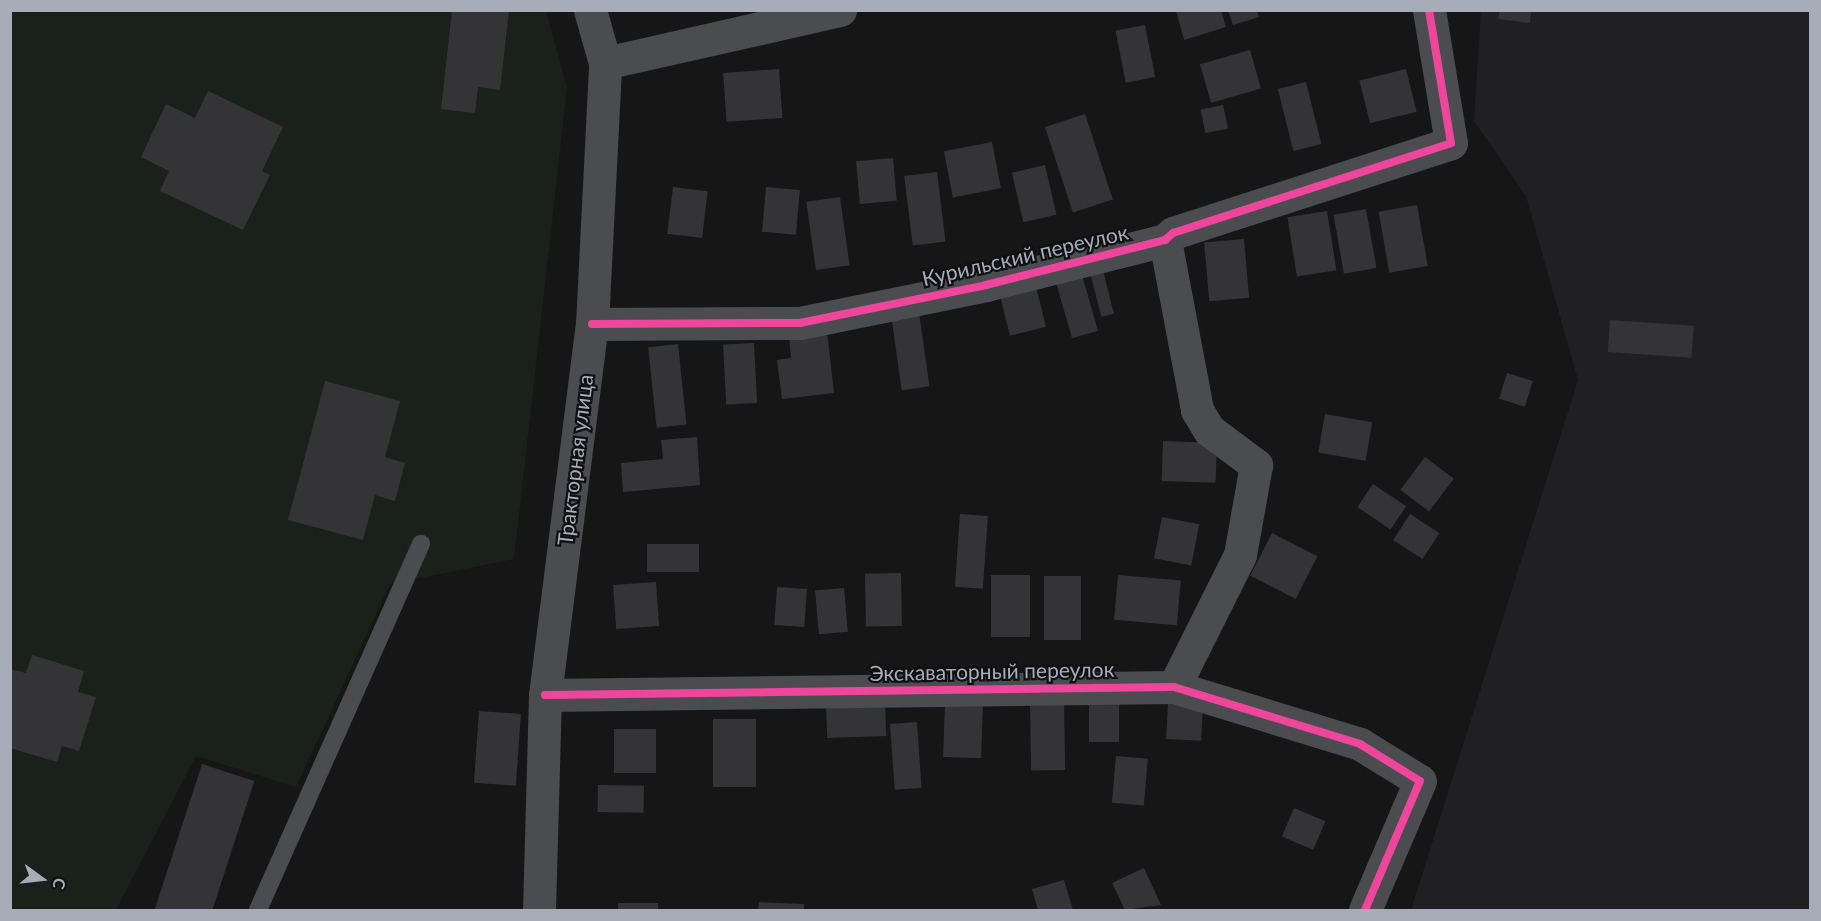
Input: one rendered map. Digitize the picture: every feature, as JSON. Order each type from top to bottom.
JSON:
[{"type":"street","name":"Тракторная улица","points":[[539,910],[545,695],[592,324],[605,63],[590,10]]},
{"type":"street","points":[[605,63],[840,10]]},
{"type":"street","name":"Курильский переулок","points":[[592,324],[800,323],[1165,240],[1173,233],[1451,143],[1432,14]]},
{"type":"street","points":[[1165,240],[1197,410],[1209,430],[1256,465],[1240,555],[1174,687]]},
{"type":"street","name":"Экскаваторный переулок","points":[[545,695],[1174,687],[1360,744],[1420,781],[1365,910]]},
{"type":"lane","points":[[258,910],[421,544]]},
{"type":"shaded area","points":[[10,11],[546,11],[567,88],[514,559],[390,584],[296,787],[196,756],[116,910],[11,910]]},
{"type":"shaded area","points":[[1481,11],[1810,11],[1810,910],[1411,910],[1578,380],[1526,196],[1474,121]]},
{"type":"building","points":[[452,10],[509,10],[500,90],[478,87],[475,113],[441,109]]},
{"type":"building","points":[[1176,10],[1221,10],[1226,27],[1184,40]]},
{"type":"building","points":[[1228,10],[1257,10],[1259,17],[1233,25]]},
{"type":"building","points":[[1500,10],[1531,10],[1530,23],[1498,19]]},
{"type":"building","points":[[1145,25],[1155,77],[1126,83],[1116,31]]},
{"type":"building","points":[[1250,50],[1261,88],[1211,103],[1200,64]]},
{"type":"building","points":[[779,69],[782,118],[727,122],[723,73]]},
{"type":"building","points":[[1406,69],[1417,112],[1370,123],[1359,81]]},
{"type":"building","points":[[1306,82],[1321,144],[1293,151],[1278,89]]},
{"type":"building","points":[[208,91],[283,127],[262,171],[270,175],[243,230],[160,191],[169,171],[141,157],[166,104],[195,118]]},
{"type":"building","points":[[1223,105],[1228,128],[1205,133],[1201,110]]},
{"type":"building","points":[[1085,114],[1113,200],[1073,213],[1045,127]]},
{"type":"building","points":[[992,142],[1001,188],[953,197],[944,151]]},
{"type":"building","points":[[893,158],[897,201],[860,204],[856,161]]},
{"type":"building","points":[[1045,165],[1056,215],[1023,222],[1012,173]]},
{"type":"building","points":[[937,172],[946,241],[913,245],[904,176]]},
{"type":"building","points":[[673,187],[708,191],[702,238],[667,234]]},
{"type":"building","points":[[766,187],[800,190],[796,235],[762,232]]},
{"type":"building","points":[[840,197],[850,265],[816,270],[806,202]]},
{"type":"building","points":[[1417,205],[1428,266],[1389,273],[1379,212]]},
{"type":"building","points":[[1366,209],[1376,268],[1344,274],[1334,215]]},
{"type":"building","points":[[1327,211],[1336,270],[1297,277],[1287,217]]},
{"type":"building","points":[[1244,239],[1249,298],[1209,301],[1204,242]]},
{"type":"building","points":[[1103,270],[1114,314],[1101,317],[1090,273]]},
{"type":"building","points":[[1082,275],[1098,331],[1072,338],[1056,282]]},
{"type":"building","points":[[1036,287],[1046,327],[1010,336],[1000,296]]},
{"type":"building","points":[[919,312],[929,386],[902,390],[891,316]]},
{"type":"building","points":[[1610,320],[1694,326],[1692,358],[1608,352]]},
{"type":"building","points":[[827,331],[834,393],[782,399],[777,360],[791,358],[789,335]]},
{"type":"building","points":[[754,343],[757,403],[726,405],[723,345]]},
{"type":"building","points":[[678,344],[686,425],[657,428],[648,347]]},
{"type":"building","points":[[1507,373],[1533,381],[1525,407],[1499,399]]},
{"type":"building","points":[[325,381],[400,401],[385,457],[405,463],[395,501],[375,495],[363,540],[288,520]]},
{"type":"building","points":[[1325,414],[1372,422],[1365,461],[1318,452]]},
{"type":"building","points":[[697,437],[700,485],[623,492],[621,463],[663,459],[661,440]]},
{"type":"building","points":[[1163,441],[1217,443],[1216,483],[1162,481]]},
{"type":"building","points":[[1425,457],[1454,479],[1429,511],[1400,490]]},
{"type":"building","points":[[1373,484],[1406,506],[1391,530],[1357,507]]},
{"type":"building","points":[[960,514],[988,516],[983,589],[955,587]]},
{"type":"building","points":[[1410,514],[1439,533],[1422,559],[1393,540]]},
{"type":"building","points":[[1162,517],[1199,524],[1191,565],[1154,558]]},
{"type":"building","points":[[1272,533],[1317,556],[1296,599],[1250,576]]},
{"type":"building","points":[[647,544],[699,544],[699,572],[647,572]]},
{"type":"building","points":[[901,573],[902,626],[866,627],[865,574]]},
{"type":"building","points":[[991,575],[1030,575],[1030,637],[991,637]]},
{"type":"building","points":[[1118,575],[1181,580],[1177,625],[1114,620]]},
{"type":"building","points":[[1044,576],[1081,576],[1081,640],[1044,640]]},
{"type":"building","points":[[656,582],[659,626],[616,629],[613,585]]},
{"type":"building","points":[[777,587],[807,589],[804,627],[774,625]]},
{"type":"building","points":[[844,588],[848,632],[819,634],[815,591]]},
{"type":"building","points":[[32,655],[84,671],[78,692],[96,697],[79,751],[62,746],[57,762],[10,748],[10,669],[26,673]]},
{"type":"building","points":[[885,702],[886,736],[827,738],[826,704]]},
{"type":"building","points":[[1064,702],[1065,770],[1031,771],[1030,703]]},
{"type":"building","points":[[1089,702],[1119,702],[1119,742],[1089,742]]},
{"type":"building","points":[[945,703],[983,704],[981,758],[943,757]]},
{"type":"building","points":[[1168,704],[1203,706],[1201,741],[1166,739]]},
{"type":"building","points":[[479,711],[521,714],[516,786],[474,783]]},
{"type":"building","points":[[713,719],[756,719],[756,787],[713,787]]},
{"type":"building","points":[[917,722],[922,788],[895,790],[890,724]]},
{"type":"building","points":[[614,729],[656,729],[656,773],[614,773]]},
{"type":"building","points":[[1116,756],[1148,759],[1144,806],[1112,803]]},
{"type":"building","points":[[202,764],[254,781],[212,910],[155,910]]},
{"type":"building","points":[[598,785],[644,786],[644,813],[598,812]]},
{"type":"building","points":[[1294,808],[1325,821],[1313,850],[1282,837]]},
{"type":"building","points":[[1144,868],[1161,905],[1125,910],[1112,883]]},
{"type":"building","points":[[1064,880],[1073,910],[1038,910],[1032,889]]},
{"type":"building","points":[[759,902],[804,904],[804,910],[758,910]]},
{"type":"building","points":[[618,903],[658,903],[658,910],[618,910]]},
{"type":"cycle path","points":[[592,324],[800,323],[986,285],[1165,240],[1173,233],[1451,143],[1429,10]]},
{"type":"cycle path","points":[[545,695],[1174,687],[1360,744],[1420,781],[1365,910]]}]
